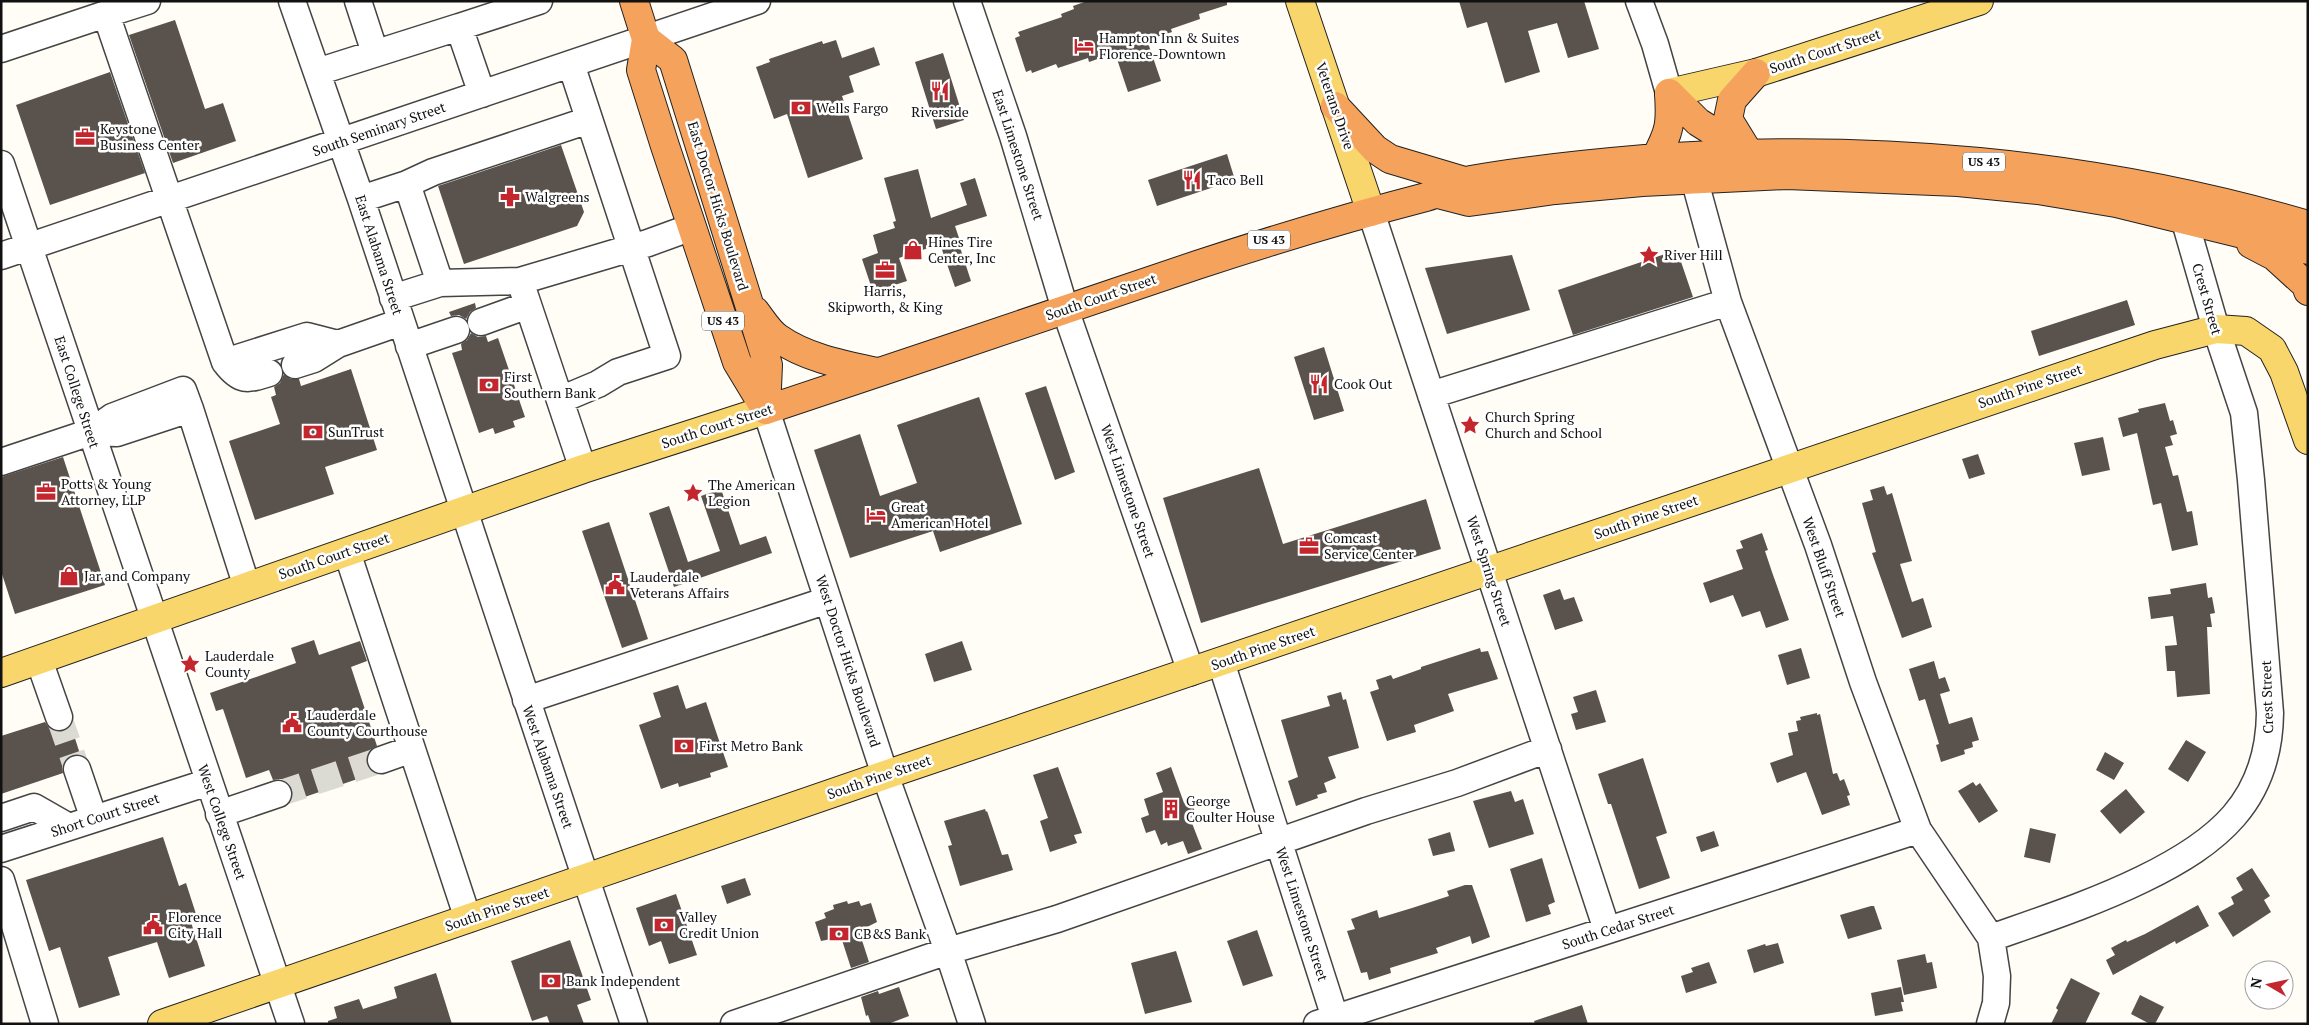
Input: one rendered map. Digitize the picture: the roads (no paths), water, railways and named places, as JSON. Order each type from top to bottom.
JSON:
[{"type":"highway","name":"East Doctor Hicks Boulevard","points":[[634,1],[646,39],[641,70],[737,362],[766,410]]},
{"type":"highway","name":"East Doctor Hicks Boulevard","points":[[646,39],[672,60],[768,365],[766,410]]},
{"type":"highway","points":[[1749,154],[1728,119],[1732,100],[1756,73]]},
{"type":"highway","points":[[1669,93],[1698,122],[1749,154]]},
{"type":"highway","points":[[1655,159],[1666,140],[1671,124],[1669,93]]},
{"type":"highway","points":[[1335,106],[1375,149],[1390,158],[1464,181]]},
{"type":"highway","name":"US 43","points":[[1438,194],[1464,181],[1550,168],[1655,159],[1749,154],[1890,155],[1983,162],[2052,170],[2180,193],[2308,225]]},
{"type":"highway","name":"US 43","points":[[1438,194],[1469,202],[1555,190],[1694,178],[1787,175],[1958,182],[2038,190],[2116,202],[2308,250]]},
{"type":"highway","name":"South Court Street","points":[[766,410],[1270,240],[1438,194]]},
{"type":"highway","points":[[2219,227],[2274,256],[2306,285],[2308,291]]},
{"type":"highway","name":"US 43","points":[[749,304],[776,337],[790,345],[844,365],[877,372]]},
{"type":"main road","name":"Veterans Drive","points":[[1300,1],[1370,212]]},
{"type":"main road","name":"South Court Street","points":[[1669,93],[1756,73],[1979,1]]},
{"type":"main road","name":"South Pine Street","points":[[162,1024],[885,775],[2110,358],[2216,329],[2246,331],[2272,349],[2284,372],[2308,440]]},
{"type":"main road","name":"South Court Street","points":[[1,673],[463,510],[766,410]]},
{"type":"street","points":[[1,49],[147,1]]},
{"type":"street","name":"East Alabama Street","points":[[292,1],[361,199],[463,510]]},
{"type":"street","points":[[358,1],[376,53]]},
{"type":"street","points":[[316,72],[539,1]]},
{"type":"street","name":"South Seminary Street","points":[[1,256],[757,1]]},
{"type":"street","name":"East Limestone Street","points":[[967,1],[1013,136],[1065,309]]},
{"type":"street","points":[[1639,1],[1655,44],[1669,93]]},
{"type":"street","points":[[106,14],[225,362],[235,375],[250,379],[269,373]]},
{"type":"street","points":[[459,27],[482,94]]},
{"type":"street","points":[[560,400],[598,384],[618,372],[667,356],[571,64]]},
{"type":"street","points":[[361,199],[408,184],[433,172],[589,120]]},
{"type":"street","name":"East College Street","points":[[1,164],[153,620]]},
{"type":"street","name":"West Bluff Street","points":[[1694,178],[1728,302],[1790,468],[1863,682],[1918,830],[1991,938]]},
{"type":"street","points":[[408,184],[440,284]]},
{"type":"street","name":"West Spring Street","points":[[1370,212],[1607,930]]},
{"type":"street","name":"Crest Street","points":[[1991,938],[2107,896],[2191,854],[2228,823],[2244,803],[2265,758],[2270,736],[2270,713],[2244,412],[2216,329],[2184,218]]},
{"type":"street","points":[[481,322],[524,293],[632,248],[692,227]]},
{"type":"street","points":[[393,298],[440,284],[524,293]]},
{"type":"street","points":[[524,293],[583,469]]},
{"type":"street","points":[[1431,395],[1728,302]]},
{"type":"street","name":"West Limestone Street","points":[[1065,309],[1191,672]]},
{"type":"street","points":[[225,362],[307,336],[338,344],[405,334],[456,330]]},
{"type":"street","points":[[295,365],[314,359],[338,344]]},
{"type":"street","points":[[1,462],[91,432],[117,433],[190,409],[247,587]]},
{"type":"street","name":"West Doctor Hicks Boulevard","points":[[766,410],[885,775],[972,1024]]},
{"type":"street","name":"West Alabama Street","points":[[463,510],[634,1024]]},
{"type":"street","points":[[347,552],[468,919]]},
{"type":"street","points":[[526,700],[828,600]]},
{"type":"street","name":"West College Street","points":[[153,620],[291,1024]]},
{"type":"street","points":[[39,660],[59,717]]},
{"type":"street","name":"West Limestone Street","points":[[1221,662],[1278,842],[1330,1022]]},
{"type":"street","points":[[381,760],[412,749]]},
{"type":"street","points":[[734,1024],[948,951],[1057,919],[1366,811],[1457,783],[1548,749]]},
{"type":"street","points":[[77,769],[94,819]]},
{"type":"street","name":"Short Court Street","points":[[1,848],[209,782]]},
{"type":"street","points":[[219,814],[278,794]]},
{"type":"street","points":[[1,818],[34,807],[68,827]]},
{"type":"street","name":"South Cedar Street","points":[[1330,1022],[1918,830]]},
{"type":"street","points":[[1,880],[45,1024]]},
{"type":"street","points":[[1990,1024],[1996,1003],[1997,976],[1991,938]]},
{"type":"tunnel","points":[[59,717],[77,769]]},
{"type":"tunnel","points":[[278,794],[381,760]]},
{"type":"place","name":"Hampton Inn & Suites Florence-Downtown","points":[[1084,46]]},
{"type":"place","name":"Riverside","points":[[940,91]]},
{"type":"place","name":"Wells Fargo","points":[[801,108]]},
{"type":"place","name":"Keystone Business Center","points":[[85,137]]},
{"type":"place","name":"Taco Bell","points":[[1192,180]]},
{"type":"place","name":"Walgreens","points":[[510,197]]},
{"type":"place","name":"Hines Tire Center, Inc","points":[[913,250]]},
{"type":"place","name":"River Hill","points":[[1649,255]]},
{"type":"place","name":"Harris, Skipworth, & King","points":[[885,270]]},
{"type":"place","name":"Cook Out","points":[[1319,384]]},
{"type":"place","name":"First Southern Bank","points":[[489,385]]},
{"type":"place","name":"Church Spring Church and School","points":[[1470,425]]},
{"type":"place","name":"SunTrust","points":[[313,432]]},
{"type":"place","name":"Potts & Young Attorney, LLP","points":[[46,492]]},
{"type":"place","name":"The American Legion","points":[[693,493]]},
{"type":"place","name":"Great American Hotel","points":[[876,515]]},
{"type":"place","name":"Comcast Service Center","points":[[1309,546]]},
{"type":"place","name":"Jar and Company","points":[[69,576]]},
{"type":"place","name":"Lauderdale Veterans Affairs","points":[[615,585]]},
{"type":"place","name":"Lauderdale County","points":[[190,664]]},
{"type":"place","name":"Lauderdale County Courthouse","points":[[292,723]]},
{"type":"place","name":"First Metro Bank","points":[[684,746]]},
{"type":"place","name":"George Coulter House","points":[[1171,809]]},
{"type":"place","name":"Florence City Hall","points":[[153,925]]},
{"type":"place","name":"Valley Credit Union","points":[[664,925]]},
{"type":"place","name":"CB&S Bank","points":[[839,934]]},
{"type":"place","name":"Bank Independent","points":[[551,981]]}]
